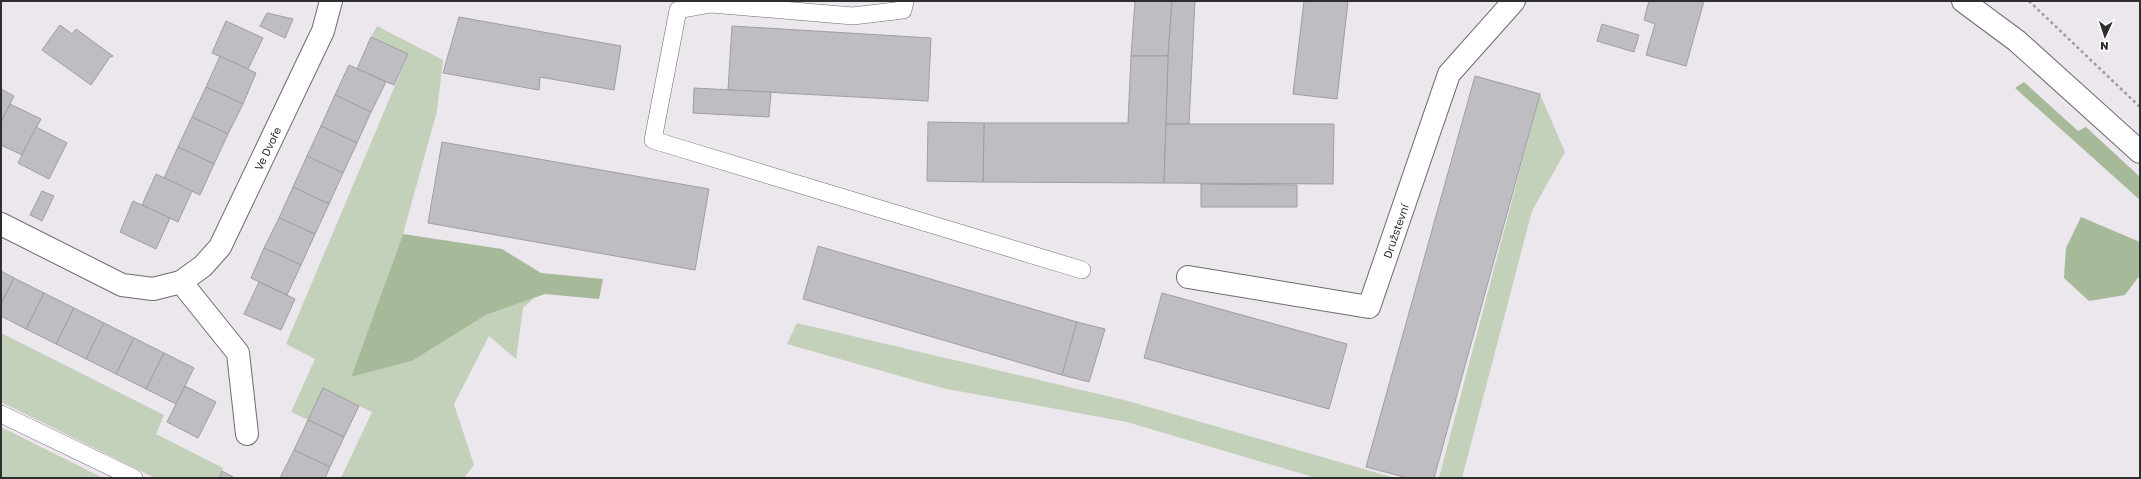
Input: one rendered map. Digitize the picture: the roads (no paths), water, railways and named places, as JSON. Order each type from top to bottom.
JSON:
[{"type":"street","name":"Ve Dvoře","points":[[1,224],[122,285],[153,289],[181,282],[203,266],[220,247],[323,31],[330,1]]},
{"type":"street","name":"Družstevní","points":[[1188,277],[1369,307],[1449,74],[1514,1]]},
{"type":"street","points":[[1963,1],[2017,41],[2140,152]]},
{"type":"street","points":[[181,282],[238,353],[247,434]]},
{"type":"lane","points":[[905,1],[903,10],[853,16],[711,4],[678,10],[653,140],[1082,270]]},
{"type":"lane","points":[[1,414],[134,478]]}]
